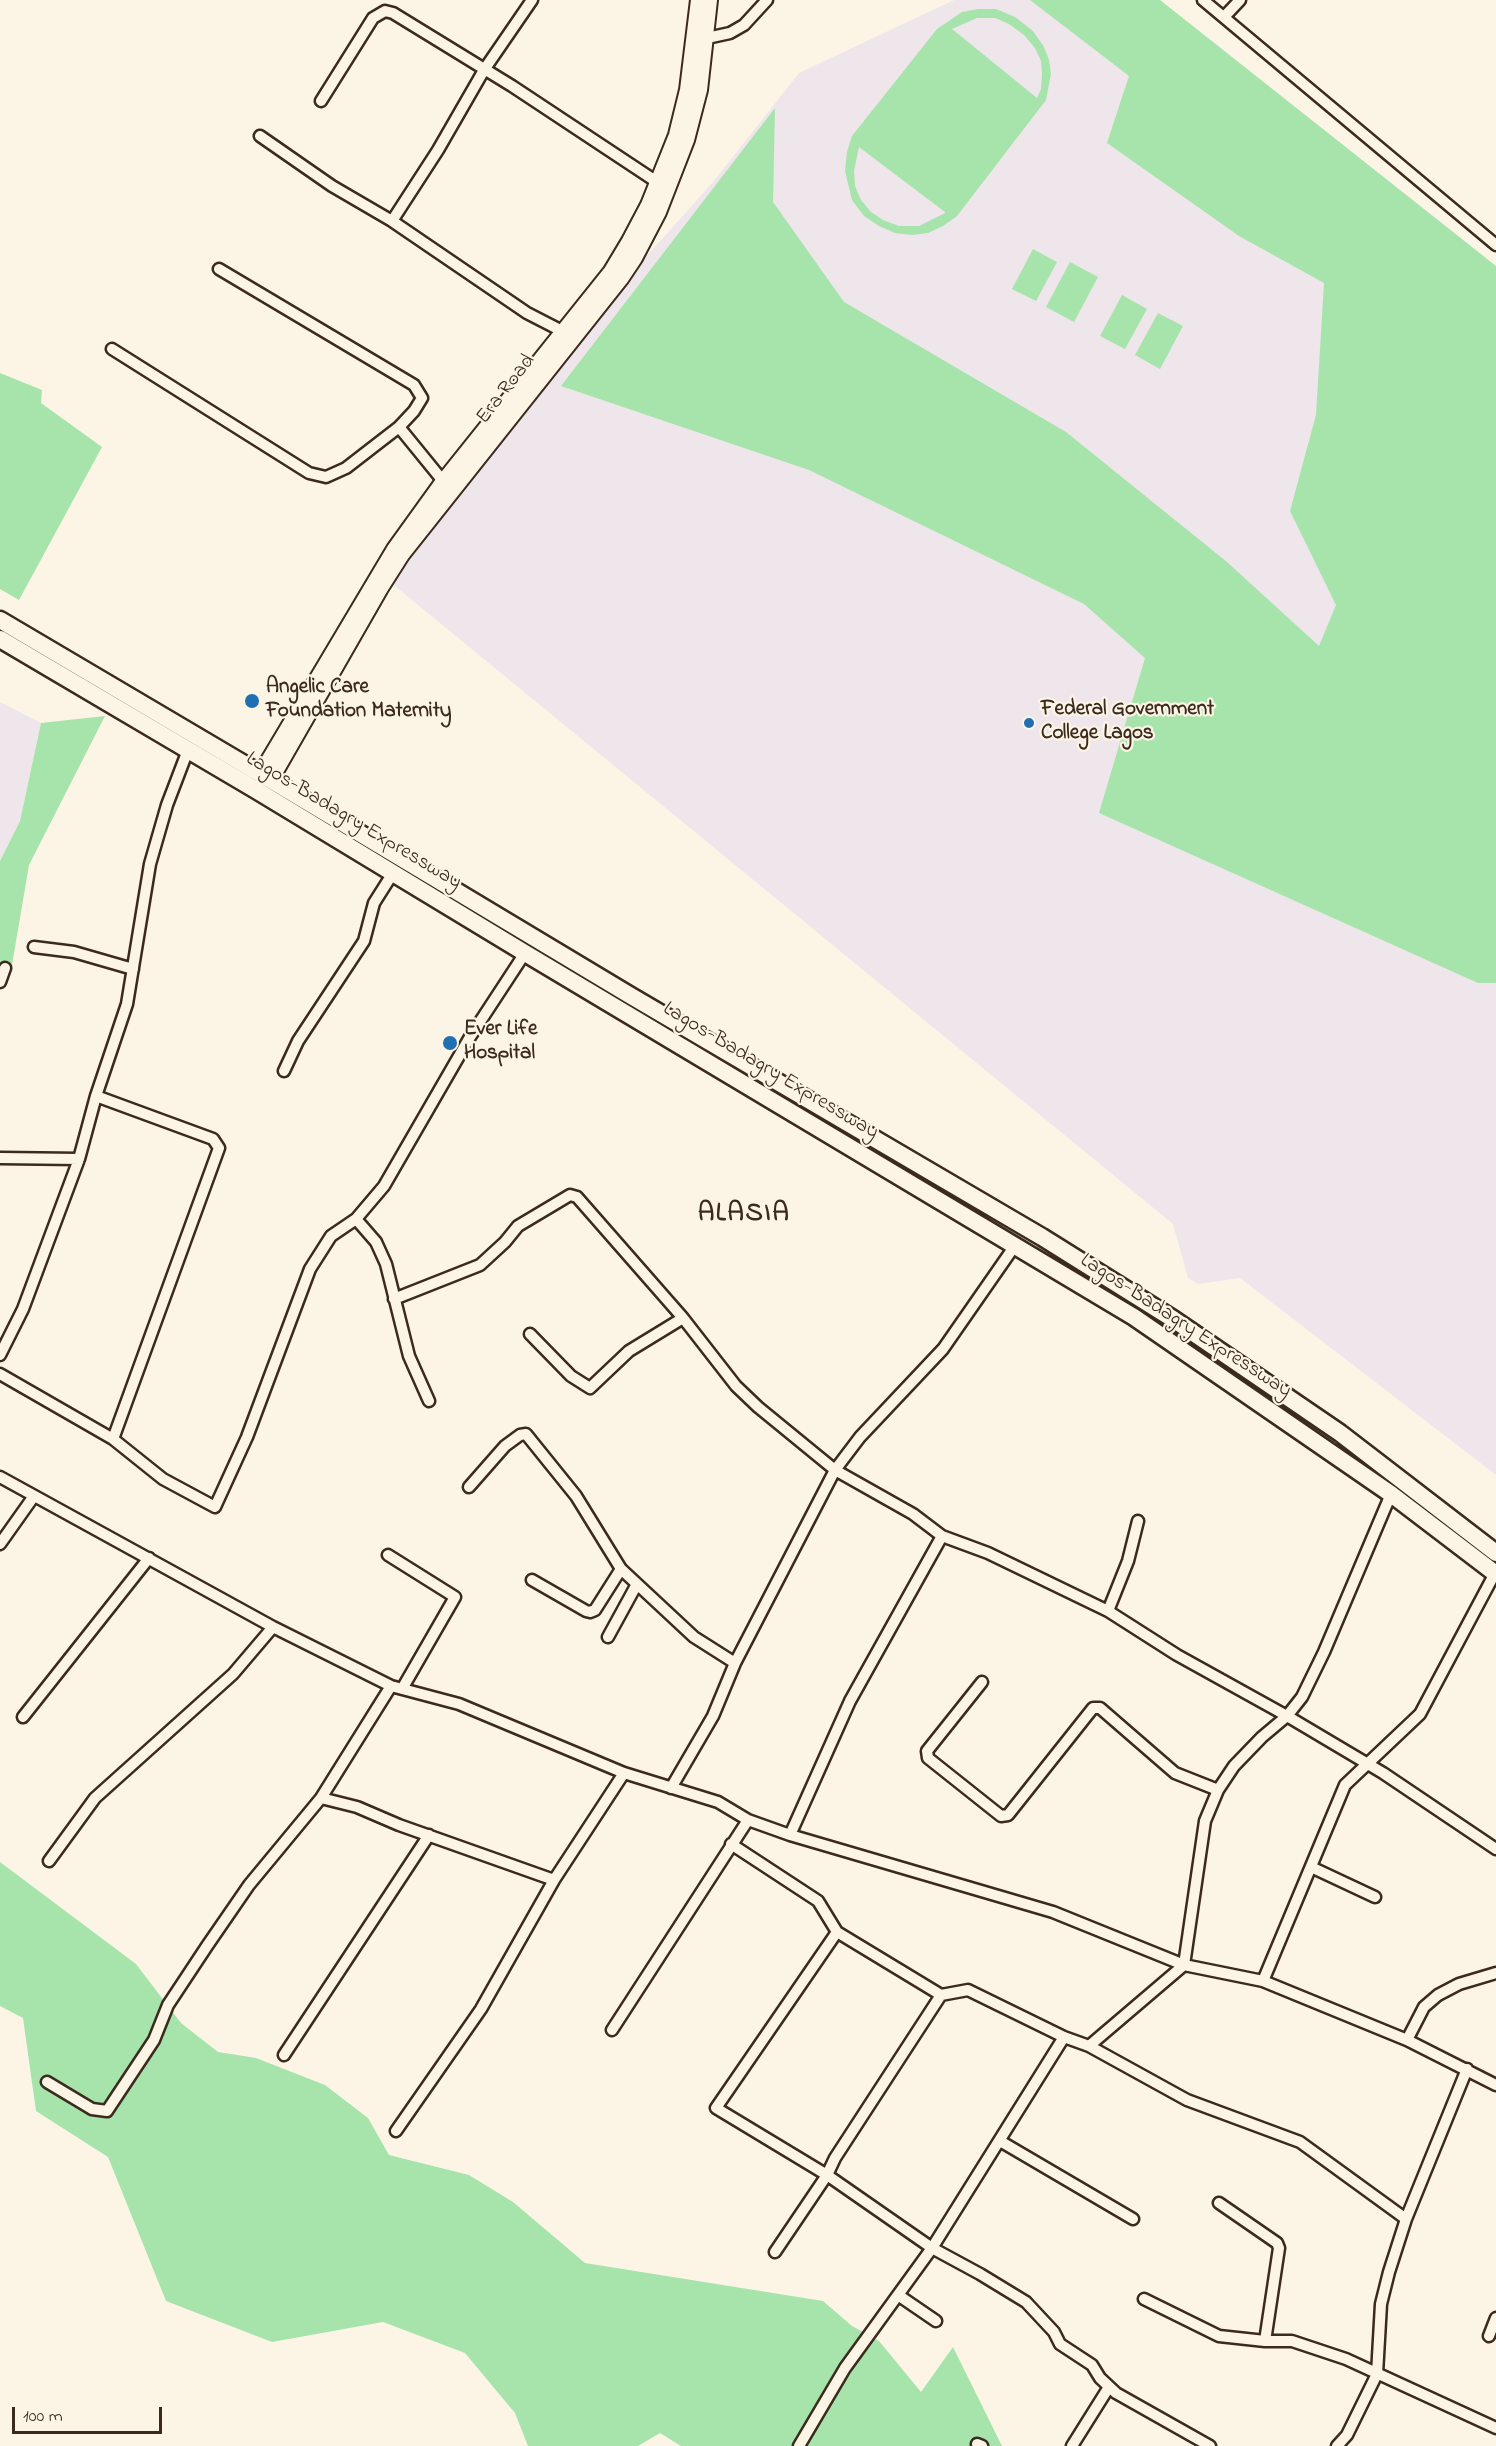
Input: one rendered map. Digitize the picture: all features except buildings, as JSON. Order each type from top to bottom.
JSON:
[{"type":"highway","name":"Lagos-Badagry Expressway","points":[[0,620],[641,1002],[1042,1237],[1173,1319],[1340,1433],[1496,1553]]},
{"type":"highway","name":"Lagos-Badagry Expressway","points":[[0,639],[1016,1244],[1134,1317],[1392,1494],[1496,1574]]},
{"type":"main road","points":[[266,777],[373,581],[442,481],[611,271],[648,205],[676,135],[688,115],[698,0]]},
{"type":"main road","name":"Era Road","points":[[266,777],[402,555],[621,279],[635,258],[671,184],[707,38],[710,0]]},
{"type":"street","points":[[392,221],[438,150],[484,70],[532,0]]},
{"type":"street","points":[[707,38],[730,33],[744,25],[767,0]]},
{"type":"street","points":[[1203,0],[1496,245]]},
{"type":"street","points":[[1224,17],[1239,0]]},
{"type":"street","points":[[321,101],[373,18],[385,11],[393,13],[484,70],[657,182]]},
{"type":"street","points":[[260,136],[332,186],[392,221],[527,313],[562,332]]},
{"type":"street","points":[[112,349],[309,473],[326,477],[346,468],[399,427],[414,411],[422,398],[414,385],[219,268]]},
{"type":"street","points":[[399,427],[442,481]]},
{"type":"street","points":[[0,1355],[23,1309],[79,1159],[96,1096],[127,1004],[150,864],[167,805],[188,750]]},
{"type":"street","points":[[284,1071],[298,1041],[364,941],[374,903],[393,873]]},
{"type":"street","points":[[34,947],[74,952],[133,969]]},
{"type":"street","points":[[0,1374],[113,1439],[163,1479],[215,1506],[247,1437],[310,1269],[331,1236],[356,1219],[384,1186],[470,1037],[525,953]]},
{"type":"street","points":[[0,982],[5,968]]},
{"type":"street","points":[[96,1096],[213,1139],[219,1148],[113,1439]]},
{"type":"street","points":[[0,1158],[79,1159]]},
{"type":"street","points":[[394,1299],[480,1265],[505,1242],[518,1226],[570,1195],[577,1197],[683,1318],[736,1386],[835,1470],[913,1514],[942,1536],[988,1552],[1108,1611],[1177,1655],[1287,1716],[1367,1766],[1383,1773],[1496,1849]]},
{"type":"street","points":[[356,1219],[376,1242],[386,1264],[409,1356],[429,1401]]},
{"type":"street","points":[[671,1788],[713,1716],[735,1663],[835,1470],[860,1437],[943,1349],[1016,1244]]},
{"type":"street","points":[[530,1334],[571,1376],[590,1388],[629,1352],[683,1318]]},
{"type":"street","points":[[469,1487],[505,1446],[520,1434],[526,1434],[576,1496],[621,1569],[694,1637],[735,1663]]},
{"type":"street","points":[[0,1477],[273,1627],[396,1688],[459,1704],[624,1773],[718,1802],[748,1820],[790,1835],[1053,1912],[1184,1965],[1263,1981],[1407,2040],[1496,2085]]},
{"type":"street","points":[[1089,2046],[1184,1965],[1205,1821],[1218,1790],[1234,1766],[1262,1737],[1287,1716],[1302,1697],[1324,1652],[1392,1494]]},
{"type":"street","points":[[0,1544],[34,1496]]},
{"type":"street","points":[[1108,1611],[1128,1561],[1138,1521]]},
{"type":"street","points":[[790,1835],[850,1701],[942,1536]]},
{"type":"street","points":[[47,2082],[92,2109],[107,2111],[154,2040],[168,2005],[207,1946],[249,1885],[321,1798],[455,1597],[388,1556]]},
{"type":"street","points":[[23,1717],[149,1558]]},
{"type":"street","points":[[532,1580],[590,1612],[595,1610],[621,1569]]},
{"type":"street","points":[[1263,1981],[1345,1785],[1420,1714],[1496,1574]]},
{"type":"street","points":[[608,1637],[637,1584]]},
{"type":"street","points":[[49,1861],[95,1798],[232,1674],[273,1627]]},
{"type":"street","points":[[982,1682],[927,1751],[928,1758],[1001,1816],[1008,1815],[1093,1708],[1100,1708],[1176,1773],[1218,1790]]},
{"type":"street","points":[[396,2131],[481,2009],[554,1880],[624,1773]]},
{"type":"street","points":[[321,1798],[357,1807],[554,1880]]},
{"type":"street","points":[[612,2030],[748,1820]]},
{"type":"street","points":[[284,2055],[429,1835]]},
{"type":"street","points":[[731,1844],[819,1900],[837,1932],[941,1995],[968,1990],[1064,2037],[1089,2046],[1187,2100],[1300,2142],[1406,2219]]},
{"type":"street","points":[[1311,1867],[1375,1897]]},
{"type":"street","points":[[837,1932],[716,2108],[827,2175],[932,2248],[1026,2302],[1054,2332],[1060,2344],[1092,2365],[1100,2378],[1116,2393],[1210,2446]]},
{"type":"street","points":[[1407,2040],[1424,2007],[1438,1995],[1459,1984],[1496,1973]]},
{"type":"street","points":[[775,2252],[827,2175],[835,2158],[941,1995]]},
{"type":"street","points":[[799,2446],[845,2368],[932,2248],[1064,2037]]},
{"type":"street","points":[[1337,2446],[1347,2435],[1377,2374],[1381,2304],[1389,2272],[1406,2219],[1467,2069]]},
{"type":"street","points":[[1000,2141],[1132,2219]]},
{"type":"street","points":[[1219,2203],[1277,2242],[1279,2248],[1265,2341]]},
{"type":"street","points":[[898,2295],[936,2321]]},
{"type":"street","points":[[1144,2299],[1219,2336],[1265,2341],[1292,2341],[1346,2359],[1496,2428]]},
{"type":"street","points":[[1489,2336],[1496,2318]]},
{"type":"street","points":[[1072,2446],[1109,2387]]},
{"type":"shaded area","name":"Federal Government College Lagos","points":[[954,0],[1160,0],[1496,266],[1496,1475],[1240,1278],[1198,1284],[1188,1278],[1173,1224],[390,582],[448,505],[636,268],[713,182],[799,73]]},
{"type":"shaded area","points":[[0,702],[41,723],[20,821],[0,861]]},
{"type":"green space","points":[[1030,0],[1160,0],[1496,266],[1496,983],[1478,983],[1099,813],[1145,658],[1084,604],[809,470],[561,386],[775,108],[773,202],[844,302],[1066,432],[1227,562],[1319,646],[1336,605],[1290,511],[1316,415],[1324,283],[1239,236],[1107,143],[1129,76]]},
{"type":"green space","points":[[996,9],[1015,17],[1033,31],[1044,47],[1049,60],[1051,74],[1046,100],[957,216],[928,233],[912,235],[895,233],[864,216],[852,200],[845,171],[847,152],[852,136],[937,29],[962,12]],"holes":[[[977,18],[995,18],[1009,24],[1024,35],[1035,48],[1041,61],[1042,74],[1041,89],[1037,98],[952,29]],[[859,147],[945,212],[945,213],[919,226],[899,226],[871,212],[861,200],[855,186],[854,171]]]},
{"type":"green space","points":[[1033,249],[1057,262],[1036,301],[1012,289]]},
{"type":"green space","points":[[1070,262],[1098,277],[1074,322],[1046,307]]},
{"type":"green space","points":[[1122,295],[1147,309],[1125,349],[1100,336]]},
{"type":"green space","points":[[1158,313],[1183,326],[1160,369],[1135,355]]},
{"type":"green space","points":[[0,373],[42,390],[41,403],[102,447],[19,600],[0,589]]},
{"type":"green space","points":[[105,716],[29,865],[12,965],[0,961],[0,861],[20,821],[41,723]]},
{"type":"green space","points":[[0,1862],[136,1964],[181,2023],[218,2052],[256,2058],[325,2085],[368,2118],[389,2155],[469,2175],[513,2202],[585,2263],[823,2301],[852,2326],[879,2341],[921,2392],[953,2347],[1002,2446],[681,2446],[660,2433],[638,2446],[528,2446],[515,2413],[465,2353],[383,2322],[272,2342],[166,2301],[108,2157],[36,2111],[23,2018],[0,2006]]},
{"type":"place","name":"Angelic Care Foundation Maternity","points":[[252,701]]},
{"type":"place","name":"Federal Government College Lagos","points":[[1029,723]]},
{"type":"place","name":"Ever Life Hospital","points":[[450,1043]]},
{"type":"district","name":"ALASIA","points":[[744,1216]]}]
